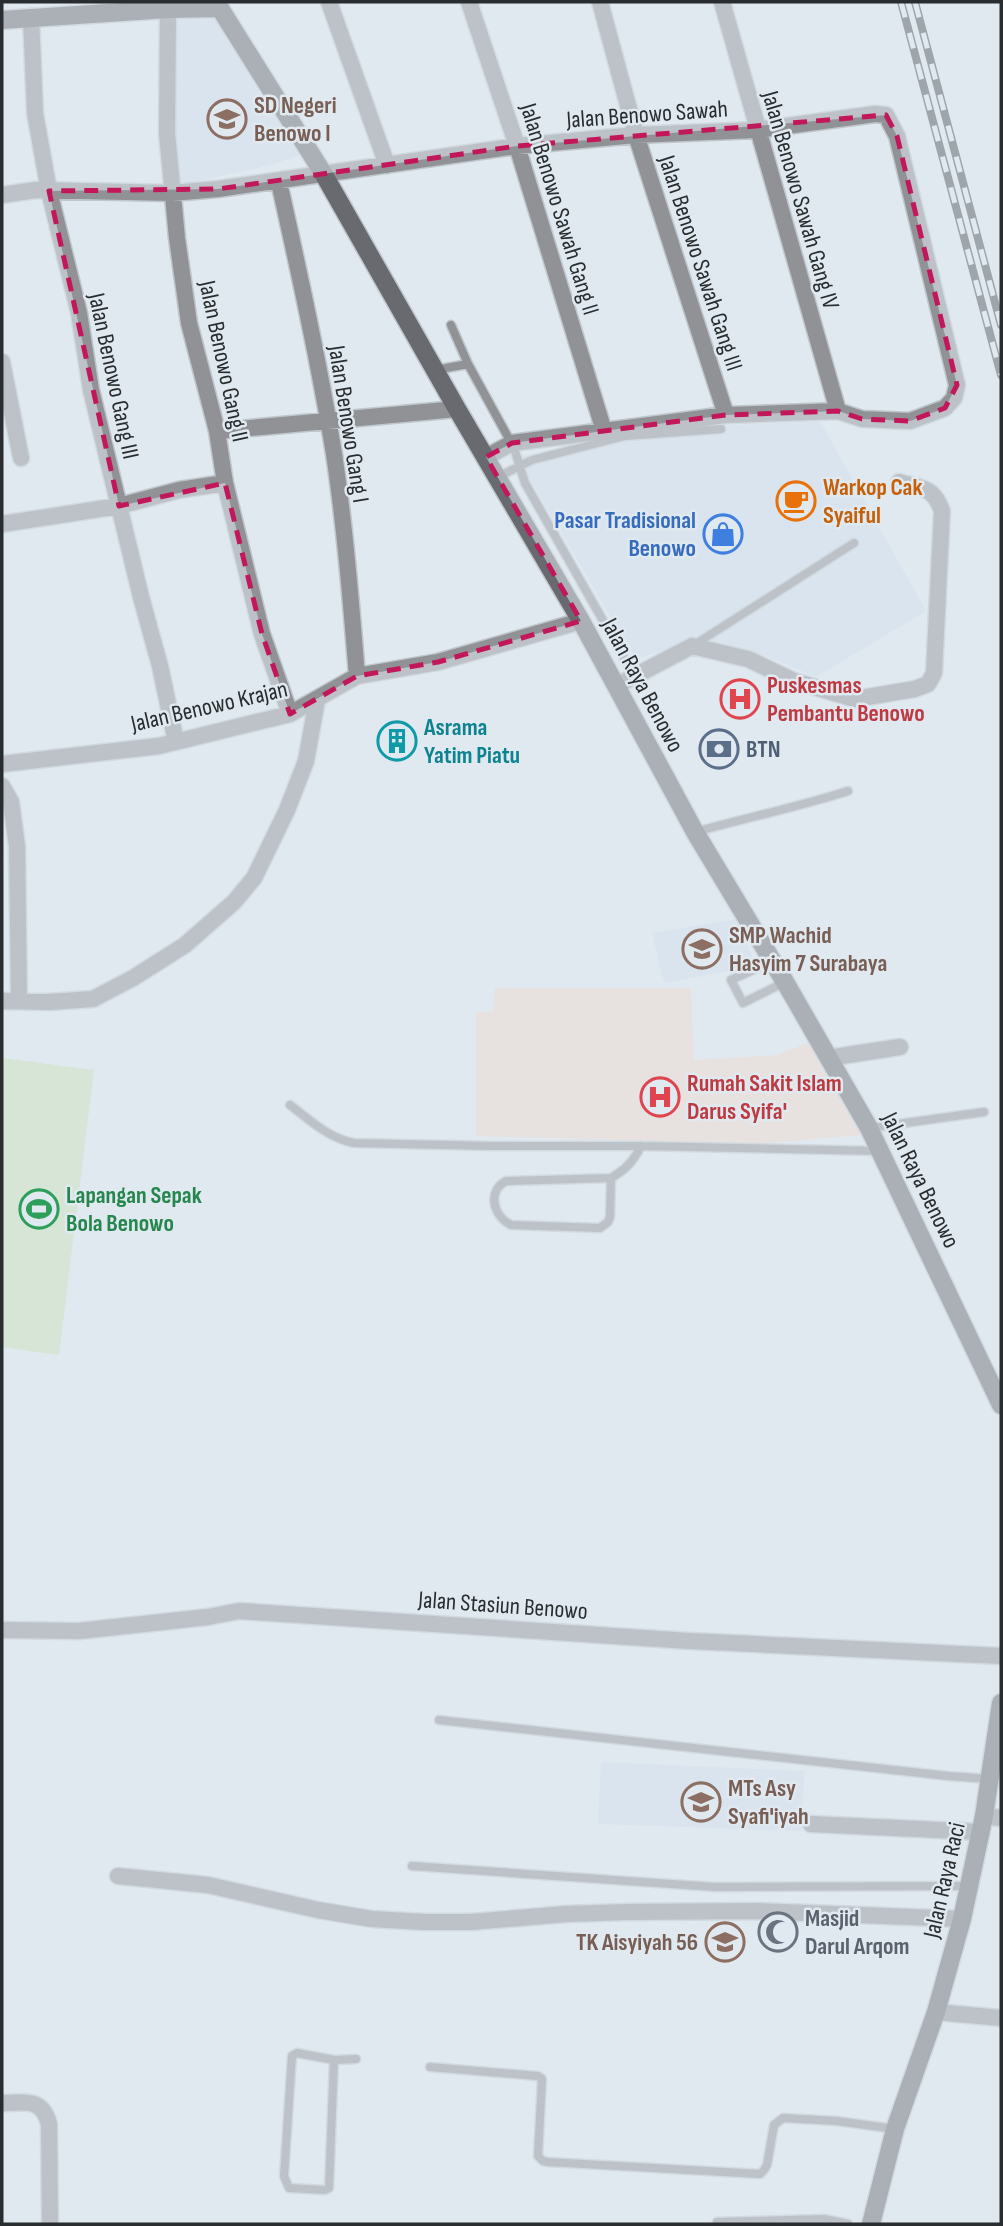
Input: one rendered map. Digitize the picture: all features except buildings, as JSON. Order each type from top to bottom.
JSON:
[{"type":"main road","points":[[2,20],[218,5]]},
{"type":"main road","name":"Jalan Raya Benowo","points":[[218,5],[323,173],[581,621],[695,832],[869,1128],[1001,1405]]},
{"type":"main road","name":"Jalan Raya Raci","points":[[871,2224],[895,2129],[936,2012],[962,1919],[967,1886],[989,1822],[990,1779],[1001,1703]]},
{"type":"street","points":[[329,2],[387,165]]},
{"type":"street","name":"Jalan Benowo Sawah Gang II","points":[[469,2],[517,146],[604,431]]},
{"type":"street","name":"Jalan Benowo Sawah Gang III","points":[[600,2],[636,135],[724,422]]},
{"type":"street","name":"Jalan Benowo Sawah Gang IV","points":[[722,2],[838,411]]},
{"type":"street","name":"Jalan Benowo Gang II","points":[[168,9],[167,133],[189,323],[217,431],[225,483],[262,634],[290,714]]},
{"type":"street","name":"Jalan Benowo Gang III","points":[[31,17],[35,113],[50,191],[79,313],[91,390],[160,666],[176,742]]},
{"type":"street","name":"Jalan Benowo Sawah","points":[[2,195],[36,190],[172,193],[279,182],[323,173],[517,146],[636,135],[757,130],[875,114],[886,116],[897,136],[957,385],[954,398],[945,408],[910,421],[863,419],[838,411]]},
{"type":"street","name":"Jalan Benowo Gang I","points":[[279,182],[334,454],[357,677]]},
{"type":"street","points":[[2,362],[21,458]]},
{"type":"street","points":[[217,431],[457,409]]},
{"type":"street","points":[[486,457],[513,445],[604,431],[838,411]]},
{"type":"street","points":[[617,686],[692,646],[748,659],[794,681],[855,699],[915,689],[928,684],[934,673],[942,511],[937,496],[931,491],[899,482]]},
{"type":"street","points":[[2,524],[119,506],[179,490],[225,483]]},
{"type":"street","name":"Jalan Benowo Krajan","points":[[2,764],[159,746],[290,714],[357,677],[438,662],[581,621]]},
{"type":"street","points":[[2,1001],[93,999],[133,978],[185,944],[234,902],[254,878],[287,810],[306,761],[317,700]]},
{"type":"street","points":[[2,786],[11,802],[17,846],[19,1000]]},
{"type":"street","points":[[828,1058],[901,1048]]},
{"type":"street","name":"Jalan Stasiun Benowo","points":[[2,1630],[79,1631],[208,1617],[239,1611],[689,1641],[1001,1656]]},
{"type":"street","points":[[811,1824],[989,1822]]},
{"type":"street","points":[[118,1876],[208,1885],[318,1910],[372,1919],[424,1922],[471,1922],[615,1912],[756,1911],[962,1919]]},
{"type":"street","points":[[936,2012],[1001,2018]]},
{"type":"street","points":[[2,2103],[32,2103],[41,2106],[46,2113],[50,2124],[50,2224]]},
{"type":"lane","points":[[451,325],[468,364],[513,445],[525,483],[635,677]]},
{"type":"lane","points":[[435,370],[468,364]]},
{"type":"lane","points":[[498,477],[518,463],[625,436],[724,422]]},
{"type":"lane","points":[[692,646],[854,543]]},
{"type":"lane","points":[[695,832],[848,792]]},
{"type":"lane","points":[[772,961],[731,980],[743,1003],[785,982]]},
{"type":"lane","points":[[290,1105],[342,1141],[376,1145],[640,1146],[881,1151]]},
{"type":"lane","points":[[869,1128],[984,1112]]},
{"type":"lane","points":[[611,1178],[610,1216],[608,1222],[600,1228],[511,1225],[501,1220],[497,1213],[496,1190],[506,1181],[611,1178],[633,1162],[640,1146]]},
{"type":"lane","points":[[439,1720],[990,1779]]},
{"type":"lane","points":[[412,1866],[715,1886],[967,1886]]},
{"type":"lane","points":[[334,2060],[329,2188],[289,2188],[284,2176],[292,2056],[297,2053],[334,2060],[356,2059]]},
{"type":"lane","points":[[430,2067],[538,2076],[542,2079],[538,2156],[548,2162],[760,2174],[767,2165],[774,2125],[783,2118],[837,2121],[895,2129]]},
{"type":"lane","points":[[717,2222],[824,2219],[848,2224]]},
{"type":"highlighted area","points":[[886,115],[897,136],[957,385],[945,408],[910,421],[862,419],[838,411],[726,415],[512,443],[486,457],[581,621],[438,662],[357,676],[290,714],[262,634],[225,483],[119,506],[49,191],[218,189],[517,146]]},
{"type":"shaded area","name":"SD Negeri Benowo I","points":[[213,13],[303,154],[270,165],[178,186],[170,83],[172,15]]},
{"type":"shaded area","name":"Pasar Tradisional Benowo","points":[[820,421],[926,611],[816,677],[753,651],[688,643],[635,659],[517,457],[656,429]]},
{"type":"shaded area","name":"SMP Wachid Hasyim 7 Surabaya","points":[[736,919],[756,965],[664,983],[652,933]]},
{"type":"shaded area","name":"Rumah Sakit Islam Darus Syifa'","points":[[495,988],[691,988],[694,1060],[777,1055],[815,1040],[862,1135],[757,1144],[476,1136],[476,1012],[493,1012]]},
{"type":"shaded area","name":"MTs Asy Syafi'iyah","points":[[601,1762],[804,1771],[802,1831],[598,1824]]},
{"type":"green space","name":"Lapangan Sepak Bola Benowo","points":[[2,1058],[94,1070],[59,1355],[2,1347]]},
{"type":"railway","points":[[901,2],[1001,375]]},
{"type":"railway","points":[[915,2],[1001,325]]},
{"type":"place","name":"SD Negeri Benowo I","points":[[227,119]]},
{"type":"place","name":"Warkop Cak Syaiful","points":[[796,501]]},
{"type":"place","name":"Pasar Tradisional Benowo","points":[[723,534]]},
{"type":"place","name":"Puskesmas Pembantu Benowo","points":[[740,699]]},
{"type":"place","name":"Asrama Yatim Piatu","points":[[397,741]]},
{"type":"place","name":"BTN","points":[[719,749]]},
{"type":"place","name":"SMP Wachid Hasyim 7 Surabaya","points":[[702,949]]},
{"type":"place","name":"Rumah Sakit Islam Darus Syifa'","points":[[660,1097]]},
{"type":"place","name":"Lapangan Sepak Bola Benowo","points":[[39,1209]]},
{"type":"place","name":"MTs Asy Syafi'iyah","points":[[701,1802]]},
{"type":"place","name":"Masjid Darul Arqom","points":[[778,1932]]},
{"type":"place","name":"TK Aisyiyah 56","points":[[725,1942]]}]
